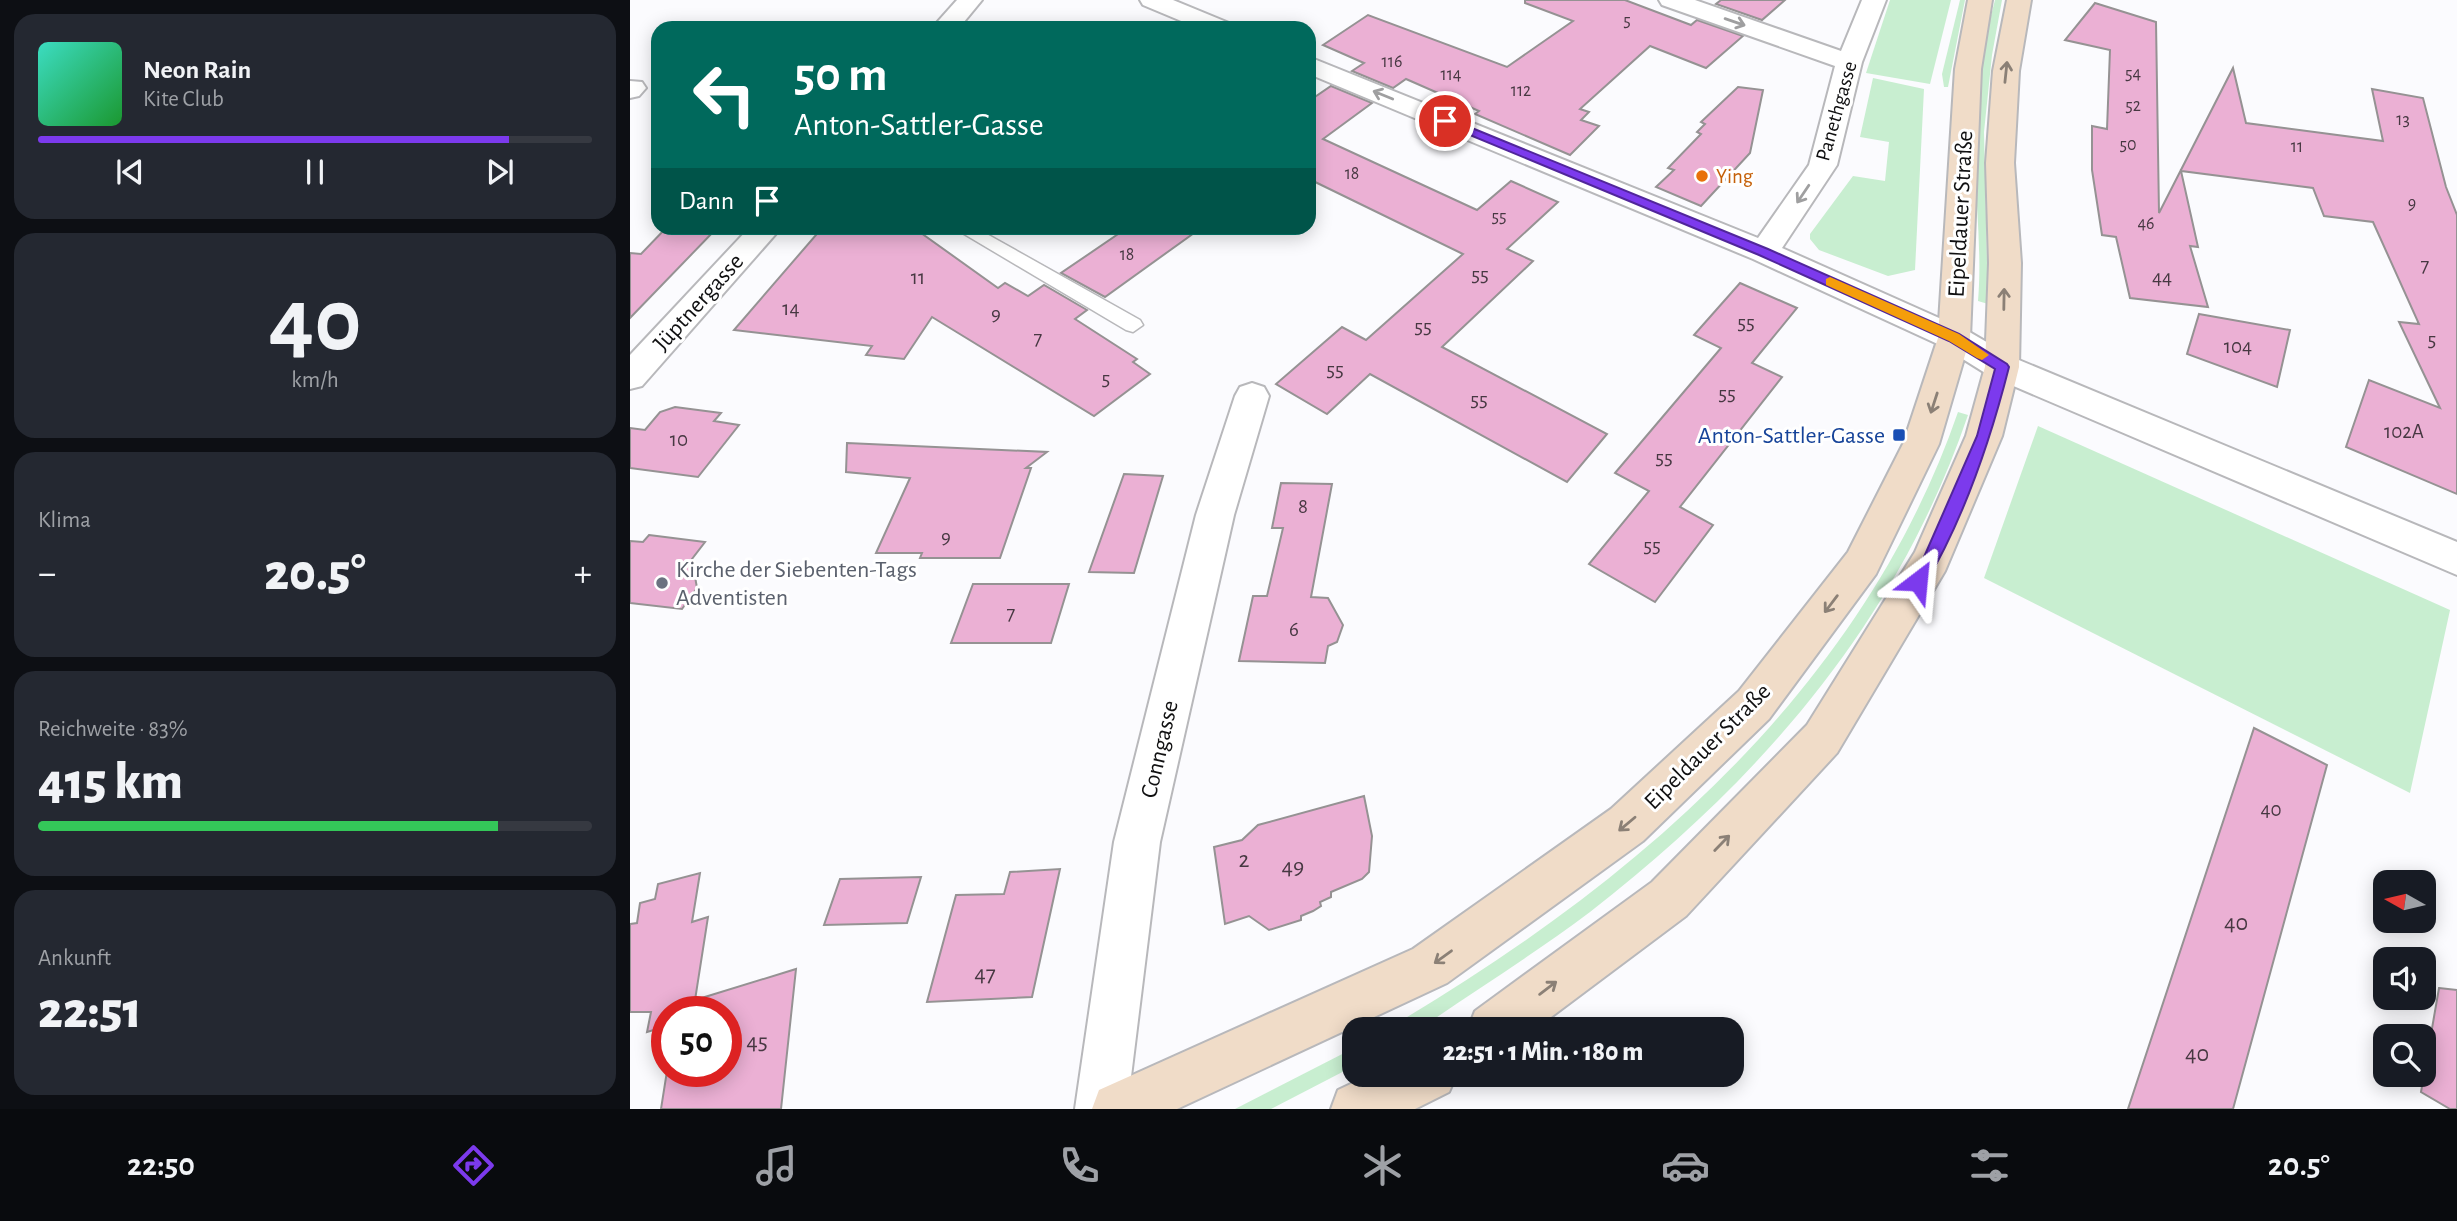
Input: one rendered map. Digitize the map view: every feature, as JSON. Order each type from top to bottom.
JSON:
[{"type":"main road","name":"Eipeldauer Straße","points":[[1118,1109],[1430,966],[1627,825],[1754,705],[1863,563],[1921,444],[1954,338],[1960,178],[1968,69],[1980,0]]},
{"type":"main road","name":"Eipeldauer Straße","points":[[1509,1017],[1669,899],[1822,738],[1931,560],[1984,436],[2002,367],[2005,262],[2000,163],[2006,71],[2020,0]]},
{"type":"main road","points":[[1357,1109],[1404,1087]]},
{"type":"street","points":[[951,21],[970,0]]},
{"type":"street","points":[[1152,0],[1203,21]]},
{"type":"street","points":[[1671,0],[1849,62]]},
{"type":"street","name":"Panethgasse","points":[[1763,252],[1823,165],[1849,62],[1874,0]]},
{"type":"street","points":[[1316,68],[1763,252],[1954,338],[2002,367],[2457,559]]},
{"type":"street","name":"Jüptnergasse","points":[[630,377],[760,235]]},
{"type":"street","name":"Conngasse","points":[[1101,1109],[1137,842],[1215,515],[1252,396]]},
{"type":"lane","points":[[975,235],[1133,325]]},
{"type":"green space","points":[[1890,0],[1951,0],[1930,84],[1866,73]]},
{"type":"green space","points":[[1960,0],[1965,0],[1948,87],[1944,87],[1942,74]]},
{"type":"green space","points":[[1995,0],[2002,0],[1992,55],[1984,132],[1988,304],[1978,301],[1975,141],[1983,59]]},
{"type":"green space","points":[[1873,78],[1924,89],[1915,270],[1888,276],[1819,250],[1810,239],[1810,234],[1853,176],[1885,181],[1889,142],[1860,137]]},
{"type":"green space","points":[[1958,412],[1968,415],[1938,491],[1903,562],[1863,628],[1817,691],[1766,751],[1712,807],[1653,861],[1570,927],[1437,1017],[1406,1017],[1479,972],[1567,911],[1651,843],[1729,770],[1800,691],[1863,605],[1916,512]]},
{"type":"green space","points":[[2038,426],[2450,610],[2410,793],[1984,578]]},
{"type":"green space","points":[[1342,1054],[1342,1072],[1271,1109],[1235,1109]]},
{"type":"building","points":[[1525,0],[1625,0],[1691,25],[1697,20],[1743,36],[1706,68],[1650,46],[1580,109],[1589,112],[1581,120],[1599,126],[1570,155],[1475,114],[1479,111],[1406,79],[1393,88],[1352,71],[1364,63],[1323,45],[1368,15],[1507,67],[1573,21],[1525,3]]},
{"type":"building","points":[[1721,0],[1785,0],[1762,20],[1716,4]]},
{"type":"building","points":[[2095,3],[2156,22],[2159,213],[2233,68],[2246,123],[2383,141],[2372,89],[2423,98],[2446,187],[2457,215],[2457,494],[2346,447],[2369,380],[2440,408],[2399,322],[2419,324],[2373,222],[2324,216],[2313,188],[2181,171],[2198,247],[2190,246],[2208,307],[2130,298],[2116,237],[2102,235],[2092,170],[2092,126],[2107,129],[2110,50],[2065,40]]},
{"type":"building","points":[[1331,86],[1372,103],[1323,139],[1477,210],[1511,181],[1558,202],[1507,249],[1533,261],[1442,347],[1607,434],[1567,482],[1370,374],[1327,414],[1276,384],[1342,327],[1366,340],[1463,254],[1316,182],[1316,96]]},
{"type":"building","points":[[1738,87],[1763,90],[1750,153],[1701,206],[1656,187],[1674,170],[1668,168],[1701,134],[1697,132],[1705,124],[1701,122]]},
{"type":"building","points":[[659,235],[710,235],[630,318],[630,253],[641,254]]},
{"type":"building","points":[[816,235],[924,235],[998,288],[1005,283],[1028,296],[1044,285],[1087,310],[1075,319],[1137,359],[1133,362],[1150,374],[1094,416],[932,317],[904,359],[866,355],[872,346],[734,330]]},
{"type":"building","points":[[1117,235],[1191,235],[1105,297],[1061,273]]},
{"type":"building","points":[[1740,283],[1797,308],[1752,363],[1782,377],[1680,507],[1713,525],[1655,602],[1589,564],[1649,491],[1615,473],[1721,348],[1694,335]]},
{"type":"building","points":[[2199,314],[2290,330],[2277,387],[2187,354]]},
{"type":"building","points":[[675,407],[721,413],[714,421],[739,425],[698,477],[630,468],[630,428],[645,430],[660,412]]},
{"type":"building","points":[[847,443],[1047,452],[1026,468],[1031,468],[1000,558],[920,558],[922,553],[876,553],[910,478],[846,472]]},
{"type":"building","points":[[1124,474],[1163,476],[1134,573],[1089,572]]},
{"type":"building","points":[[1281,483],[1332,484],[1311,597],[1328,598],[1343,625],[1337,642],[1328,646],[1325,663],[1239,661],[1253,596],[1267,596],[1283,528],[1272,528]]},
{"type":"building","name":"Kirche der Siebenten-Tags Adventisten","points":[[649,535],[705,542],[692,559],[697,588],[682,609],[630,603],[630,541],[643,542]]},
{"type":"building","points":[[973,584],[1069,584],[1051,643],[951,643]]},
{"type":"building","points":[[2254,728],[2327,765],[2233,1109],[2128,1109]]},
{"type":"building","points":[[1364,796],[1372,836],[1369,872],[1362,879],[1331,892],[1331,897],[1320,902],[1321,906],[1301,916],[1301,920],[1269,930],[1249,916],[1225,924],[1214,847],[1242,840],[1258,825]]},
{"type":"building","points":[[1060,869],[1032,997],[927,1002],[956,895],[1004,894],[1010,872]]},
{"type":"building","points":[[700,873],[692,922],[708,917],[696,996],[651,996],[651,1012],[630,1012],[630,924],[637,923],[640,903],[655,899],[658,884]]},
{"type":"building","points":[[921,877],[907,923],[824,925],[840,879]]},
{"type":"building","points":[[796,969],[781,1109],[661,1109],[664,1087],[742,1087],[742,996],[708,996]]},
{"type":"building","points":[[2439,988],[2457,990],[2457,1109],[2450,1109],[2421,1092],[2422,1087],[2436,1087],[2436,1024],[2433,1024]]},
{"type":"building","points":[[651,1012],[651,1031],[647,1032]]},
{"type":"slow traffic","points":[[1830,282],[1954,338],[1982,355]]},
{"type":"place","name":"Ying","points":[[1702,176]]},
{"type":"place","name":"Anton-Sattler-Gasse","points":[[1899,435]]},
{"type":"place","name":"Kirche der Siebenten-Tags Adventisten","points":[[662,583]]},
{"type":"route","points":[[1445,121],[1763,252],[1954,338],[2002,367],[1984,436],[1931,560],[1918,581]]}]
